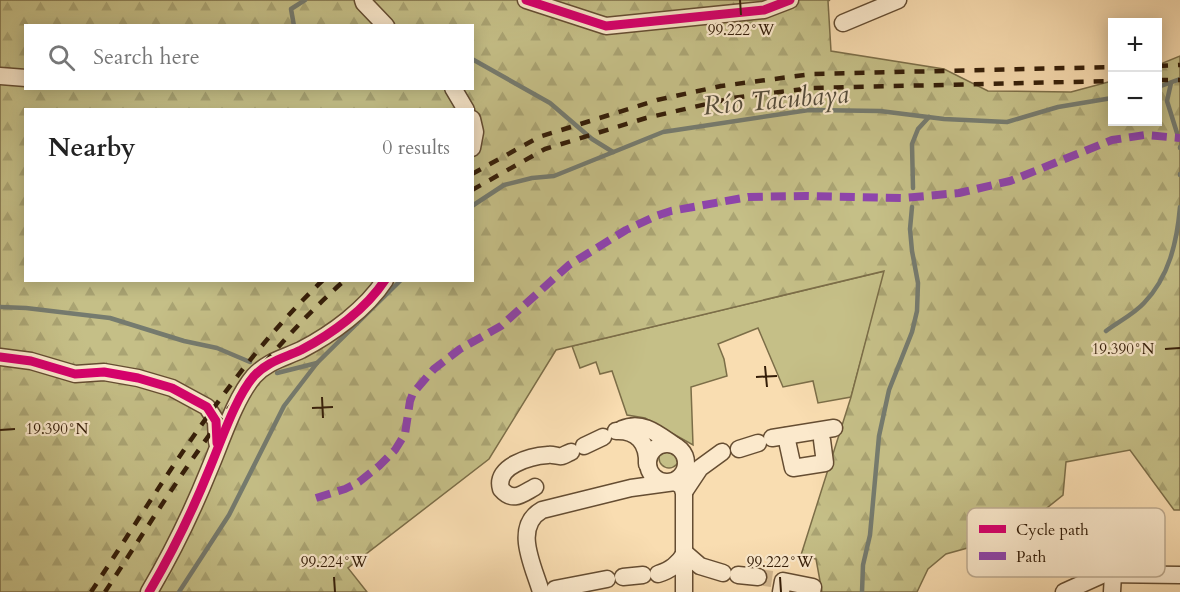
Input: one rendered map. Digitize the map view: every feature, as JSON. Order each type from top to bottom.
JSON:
[{"type":"street","points":[[363,0],[384,24]]},
{"type":"street","points":[[526,0],[606,26],[764,10],[790,0]]},
{"type":"street","points":[[843,23],[898,0]]},
{"type":"street","points":[[0,76],[24,78]]},
{"type":"street","points":[[454,90],[465,108]]},
{"type":"street","points":[[149,592],[182,530],[245,389],[256,374],[279,358],[311,344],[347,320],[362,308],[382,282]]},
{"type":"street","points":[[0,357],[31,361],[75,374],[104,372],[127,376],[172,388],[207,407],[216,421],[217,450]]},
{"type":"street","points":[[628,426],[644,427],[685,452],[696,455],[722,452],[700,468],[684,493],[679,483],[657,480],[652,475],[645,447],[636,436],[628,430],[616,431],[628,426]]},
{"type":"street","points":[[739,449],[772,439],[834,428]]},
{"type":"street","points":[[535,487],[516,497],[511,497],[501,489],[500,480],[504,472],[523,461],[547,455],[560,456],[603,437]]},
{"type":"street","points":[[772,439],[792,468],[825,463],[822,441]]},
{"type":"street","points":[[631,488],[643,477],[653,449],[667,444],[677,447],[686,462],[682,475],[671,482],[631,488],[542,510],[531,518],[526,534],[548,590],[644,575]]},
{"type":"street","points":[[684,469],[684,592]]},
{"type":"street","points":[[684,592],[693,581],[700,577],[723,573],[700,566],[685,553]]},
{"type":"street","points":[[684,592],[658,574],[672,568],[685,553]]},
{"type":"street","points":[[738,575],[813,587],[812,592]]},
{"type":"street","points":[[1064,592],[1097,577]]},
{"type":"street","points":[[1112,592],[1113,577]]},
{"type":"green space","points":[[0,0],[830,0],[828,1],[831,51],[944,69],[988,91],[1071,92],[1108,82],[1108,126],[1162,126],[1162,63],[1180,56],[1180,510],[1174,510],[1130,450],[1066,462],[1063,495],[1047,508],[967,508],[967,548],[946,554],[928,569],[917,592],[822,592],[816,559],[801,555],[851,397],[884,271],[556,350],[489,459],[348,568],[367,592],[0,592]]},
{"type":"green space","points":[[885,271],[851,397],[818,403],[813,381],[783,387],[758,328],[718,344],[727,376],[691,387],[693,445],[645,418],[627,415],[612,371],[600,374],[596,362],[580,368],[572,346]]},
{"type":"green space","points":[[665,448],[673,448],[679,454],[679,462],[673,468],[665,468],[659,462],[659,454]]},
{"type":"waterway","name":"Río Tacubaya","points":[[294,24],[291,9],[305,0]]},
{"type":"waterway","name":"Río Tacubaya","points":[[474,60],[550,103],[592,139],[613,152]]},
{"type":"waterway","name":"Río Tacubaya","points":[[1162,86],[1180,79]]},
{"type":"waterway","points":[[1171,83],[1167,101],[1177,133]]},
{"type":"waterway","name":"Río Tacubaya","points":[[474,205],[504,185],[532,178],[554,176],[663,132],[809,110],[880,111],[944,119],[1007,122],[1058,107],[1108,99]]},
{"type":"waterway","points":[[913,188],[912,144],[918,129],[929,117]]},
{"type":"waterway","points":[[862,592],[863,565],[870,535],[879,436],[889,390],[912,332],[917,311],[918,283],[910,229],[912,207]]},
{"type":"waterway","points":[[1106,331],[1140,307],[1160,282],[1174,246],[1180,207]]},
{"type":"waterway","points":[[179,592],[229,515],[284,406],[317,363],[399,282]]},
{"type":"waterway","points":[[0,307],[110,318],[184,341],[217,348],[250,362]]},
{"type":"waterway","points":[[277,373],[317,363]]},
{"type":"tunnel","points":[[758,577],[772,579]]},
{"type":"railway","points":[[1162,66],[1180,65]]},
{"type":"railway","points":[[474,173],[539,137],[657,100],[721,86],[812,74],[1108,67]]},
{"type":"railway","points":[[1162,80],[1180,80]]},
{"type":"railway","points":[[474,189],[545,149],[646,118],[733,98],[811,88],[1108,81]]},
{"type":"railway","points":[[91,592],[198,429],[257,352],[321,282]]},
{"type":"railway","points":[[105,592],[186,468],[244,388],[275,350],[343,282]]},
{"type":"marked path","points":[[316,498],[359,482],[395,450],[405,434],[413,393],[434,369],[460,349],[501,326],[569,265],[626,230],[656,216],[671,211],[748,197],[903,198],[959,193],[1010,181],[1112,140],[1145,135],[1180,138]]},
{"type":"cycle path","points":[[526,0],[606,26],[764,10],[790,0]]},
{"type":"cycle path","points":[[149,592],[189,517],[247,385],[259,371],[271,363],[301,350],[336,328],[358,311],[384,282]]},
{"type":"cycle path","points":[[0,357],[31,361],[75,374],[104,372],[138,378],[172,388],[207,407],[216,421],[217,443]]}]
